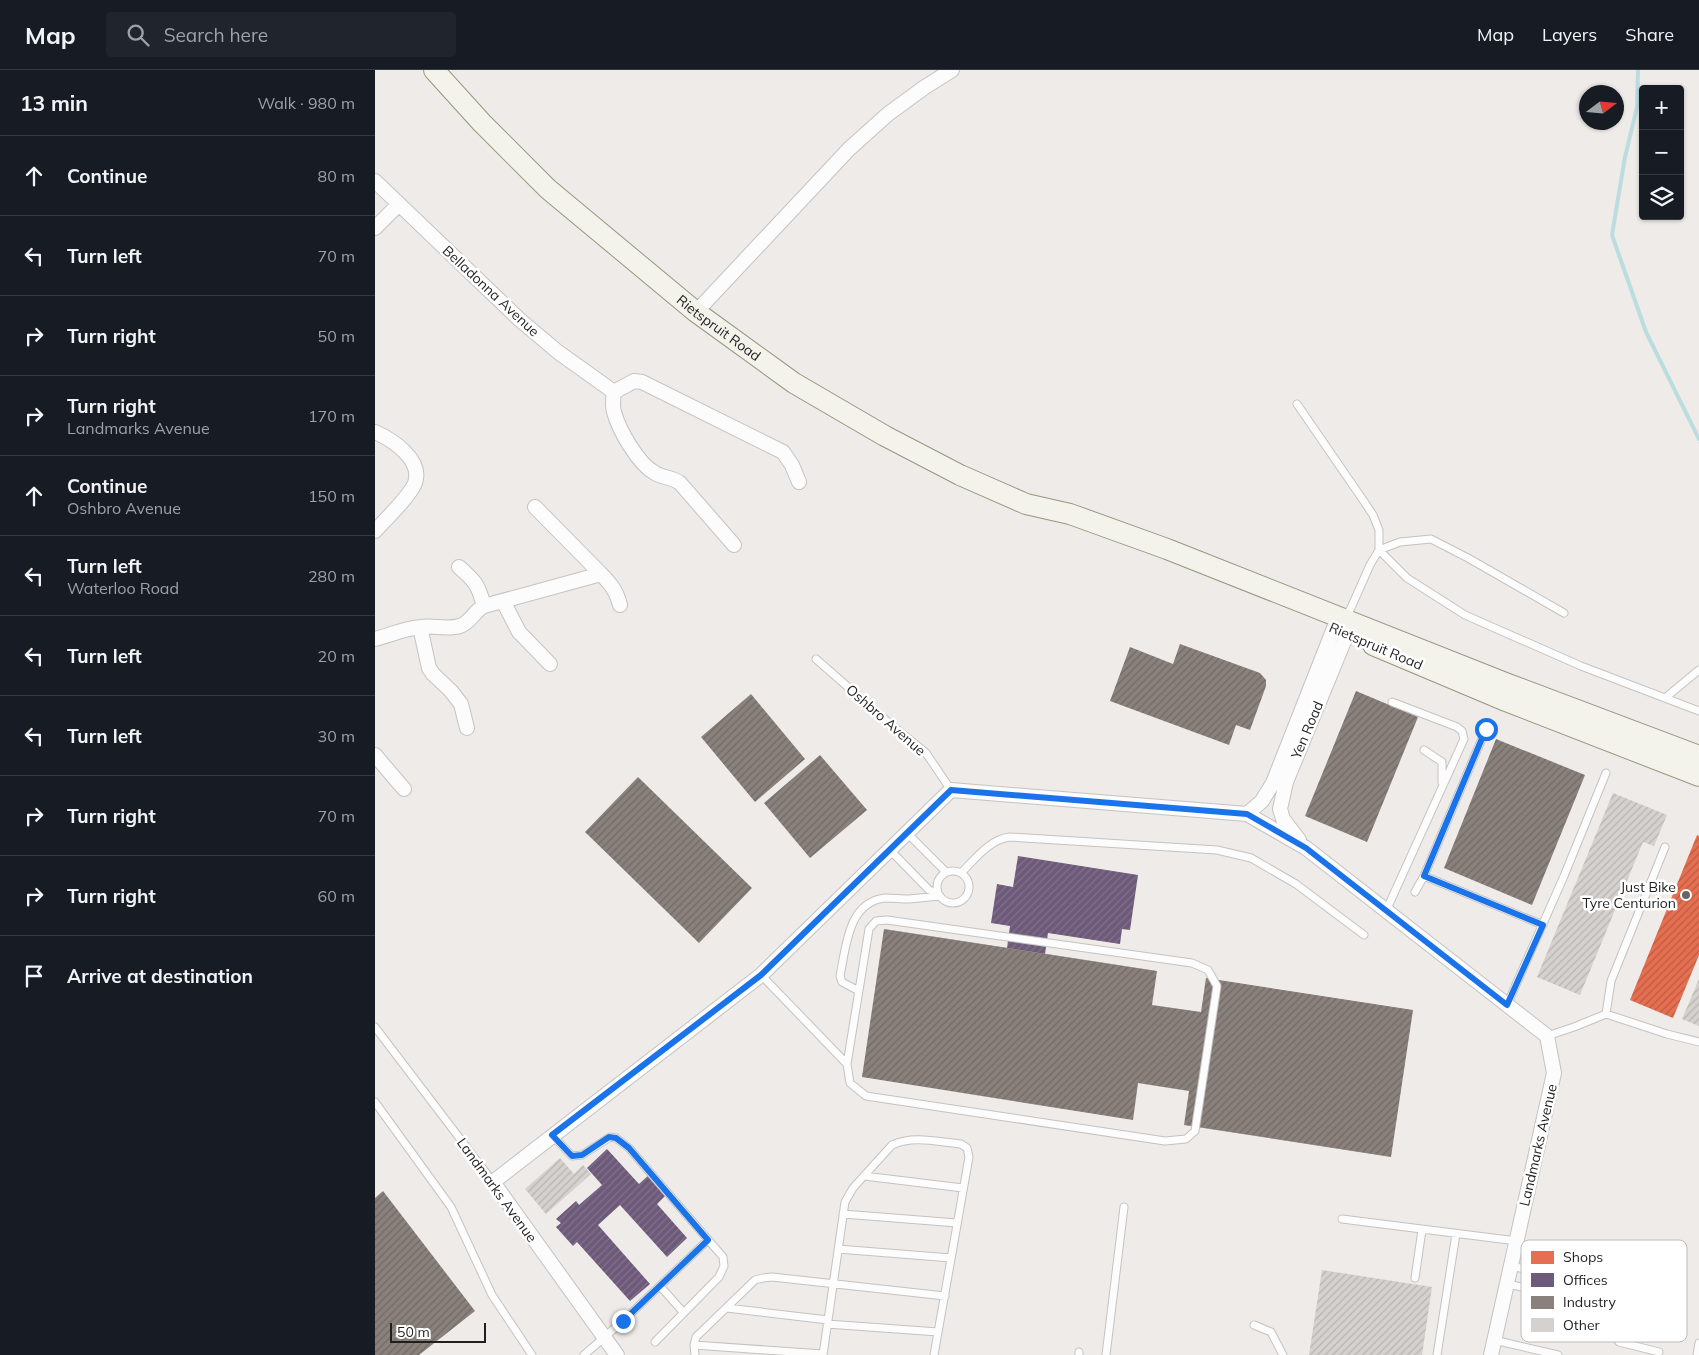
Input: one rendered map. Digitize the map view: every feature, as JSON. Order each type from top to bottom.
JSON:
[{"type":"street","name":"Rietspruit Road","points":[[434,70],[482,123],[548,189],[696,312],[794,382],[885,436],[961,475],[1026,504],[1056,511],[1083,527],[1195,570],[1345,622],[1699,756]]},
{"type":"street","points":[[696,312],[849,149],[888,114],[952,70]]},
{"type":"street","name":"Belladonna Avenue","points":[[375,181],[520,320],[558,352],[614,392]]},
{"type":"street","points":[[375,228],[399,205]]},
{"type":"street","points":[[734,545],[680,483],[675,479],[649,470],[623,434],[613,411],[614,392],[634,381],[643,382],[783,452],[792,465],[799,482]]},
{"type":"street","points":[[375,432],[394,443],[405,453],[413,462],[417,476],[412,489],[375,531]]},
{"type":"street","points":[[535,507],[601,574],[614,589],[620,605]]},
{"type":"street","points":[[459,566],[475,581],[480,591],[483,606]]},
{"type":"street","points":[[375,639],[420,627],[447,628],[459,626],[465,623],[483,606],[601,574]]},
{"type":"street","points":[[503,601],[519,632],[550,664]]},
{"type":"street","name":"Rietspruit Road","points":[[1345,622],[1506,701],[1699,776]]},
{"type":"street","name":"Yen Road","points":[[1247,814],[1263,801],[1273,783],[1345,622]]},
{"type":"street","name":"Yen Road","points":[[1306,848],[1283,819],[1280,809],[1286,782],[1345,622]]},
{"type":"street","points":[[420,627],[429,668],[461,704],[467,728]]},
{"type":"street","points":[[375,755],[404,789]]},
{"type":"street","points":[[493,1182],[761,975],[951,790],[1247,814],[1306,848],[1547,1036]]},
{"type":"street","name":"Landmarks Avenue","points":[[1491,1355],[1554,1073],[1547,1036]]},
{"type":"street","name":"Landmarks Avenue","points":[[493,1182],[617,1355]]},
{"type":"lane","points":[[1297,404],[1373,515],[1379,530],[1379,550],[1407,578],[1465,615],[1581,666],[1699,711]]},
{"type":"lane","points":[[1379,550],[1400,542],[1431,539],[1564,613]]},
{"type":"lane","name":"Yen Road","points":[[1345,622],[1379,550]]},
{"type":"lane","name":"Oshbro Avenue","points":[[816,659],[926,753],[951,790]]},
{"type":"lane","points":[[1665,698],[1699,670]]},
{"type":"lane","points":[[1386,911],[1463,739],[1462,731],[1457,727],[1392,702]]},
{"type":"lane","points":[[1415,892],[1424,876],[1486,729]]},
{"type":"lane","points":[[1425,750],[1442,762],[1441,788]]},
{"type":"lane","points":[[1507,1005],[1543,925],[1606,773]]},
{"type":"lane","points":[[907,833],[946,872]]},
{"type":"lane","points":[[961,873],[993,842],[1003,837],[1217,850],[1251,858],[1296,884],[1364,935]]},
{"type":"lane","points":[[1606,1014],[1611,981],[1665,847]]},
{"type":"lane","points":[[890,850],[929,890],[944,900],[954,903],[959,902],[966,895],[969,886],[965,876],[956,871],[946,872],[937,884],[939,895]]},
{"type":"lane","points":[[1424,876],[1543,925]]},
{"type":"lane","points":[[859,992],[842,982],[840,976],[852,923],[862,908],[875,900],[886,898],[908,899],[939,895]]},
{"type":"lane","points":[[887,920],[1192,963],[1208,970],[1217,986],[1195,1131],[1186,1139],[1165,1141],[866,1096],[850,1083],[847,1064],[869,930],[876,921],[887,920]]},
{"type":"lane","points":[[761,975],[847,1064]]},
{"type":"lane","points":[[1547,1036],[1606,1014],[1667,1034],[1699,1042]]},
{"type":"lane","name":"Landmarks Avenue","points":[[375,1027],[493,1182]]},
{"type":"lane","points":[[375,1102],[451,1207],[493,1295],[532,1355]]},
{"type":"lane","points":[[552,1135],[572,1156],[582,1155],[609,1137],[622,1141],[723,1257],[724,1266],[719,1277],[655,1342]]},
{"type":"lane","points":[[694,1344],[823,1355],[845,1202],[849,1194],[892,1145],[900,1141],[909,1140],[961,1144],[967,1148],[969,1157],[934,1355]]},
{"type":"lane","points":[[864,1176],[963,1188]]},
{"type":"lane","points":[[1106,1355],[1125,1206]]},
{"type":"lane","points":[[843,1214],[957,1223]]},
{"type":"lane","points":[[1342,1219],[1517,1241]]},
{"type":"lane","points":[[1415,1278],[1422,1230]]},
{"type":"lane","points":[[1437,1355],[1455,1234]]},
{"type":"lane","points":[[584,1355],[708,1240]]},
{"type":"lane","points":[[838,1249],[951,1258]]},
{"type":"lane","points":[[1511,1266],[1521,1268]]},
{"type":"lane","points":[[695,1355],[694,1344],[696,1338],[755,1280],[763,1278],[772,1277],[945,1296]]},
{"type":"lane","points":[[1507,1284],[1521,1287]]},
{"type":"lane","points":[[659,1286],[683,1312]]},
{"type":"lane","points":[[727,1308],[828,1322],[938,1332]]},
{"type":"lane","points":[[1254,1325],[1271,1332],[1283,1355]]},
{"type":"lane","points":[[1494,1340],[1558,1355]]},
{"type":"lane","points":[[1619,1342],[1659,1352]]},
{"type":"lane","points":[[1697,1355],[1699,1343]]},
{"type":"building: Shops","name":"Just Bike Tyre Centurion","points":[[1697,835],[1699,836],[1699,955],[1673,1018],[1630,1000]]},
{"type":"building: Offices","points":[[1018,856],[1138,875],[1130,930],[1122,929],[1120,944],[1048,933],[1045,954],[1007,948],[1010,926],[991,923],[997,884],[1013,887]]},
{"type":"building: Offices","points":[[607,1149],[639,1184],[650,1174],[667,1194],[657,1204],[687,1238],[667,1257],[620,1205],[598,1225],[650,1284],[630,1301],[577,1242],[573,1246],[556,1227],[561,1223],[556,1219],[576,1201],[579,1205],[602,1185],[587,1168]]},
{"type":"building: Industry","points":[[1180,644],[1260,673],[1266,680],[1266,686],[1250,730],[1236,725],[1229,745],[1110,701],[1130,647],[1173,664]]},
{"type":"building: Industry","points":[[1356,691],[1418,717],[1367,842],[1305,816]]},
{"type":"building: Industry","points":[[751,694],[805,759],[755,802],[701,737]]},
{"type":"building: Industry","points":[[1496,739],[1585,775],[1532,905],[1444,868]]},
{"type":"building: Industry","points":[[820,755],[867,810],[810,858],[764,803]]},
{"type":"building: Industry","points":[[638,777],[752,888],[699,943],[585,832]]},
{"type":"building: Industry","points":[[884,929],[1157,971],[1152,1005],[1201,1012],[1206,978],[1413,1010],[1391,1157],[1184,1125],[1189,1091],[1138,1083],[1133,1120],[862,1077]]},
{"type":"building: Industry","points":[[383,1191],[475,1311],[419,1355],[375,1355],[375,1198]]},
{"type":"building: Other","points":[[1613,793],[1667,815],[1654,846],[1643,842],[1580,995],[1537,977]]},
{"type":"building: Other","points":[[1699,979],[1699,1026],[1682,1019]]},
{"type":"building: Other","points":[[560,1158],[574,1174],[583,1165],[591,1174],[546,1214],[525,1189]]},
{"type":"building: Other","points":[[1322,1270],[1432,1287],[1422,1355],[1309,1355]]},
{"type":"waterway","points":[[1638,70],[1637,107],[1625,157],[1612,235],[1646,332],[1699,439]]},
{"type":"place","name":"Just Bike Tyre Centurion","points":[[1686,895]]},
{"type":"route","points":[[623,1321],[708,1240],[622,1141],[609,1137],[582,1155],[572,1156],[552,1135],[761,975],[951,790],[1247,814],[1306,848],[1507,1005],[1543,925],[1424,876],[1486,729]]}]
